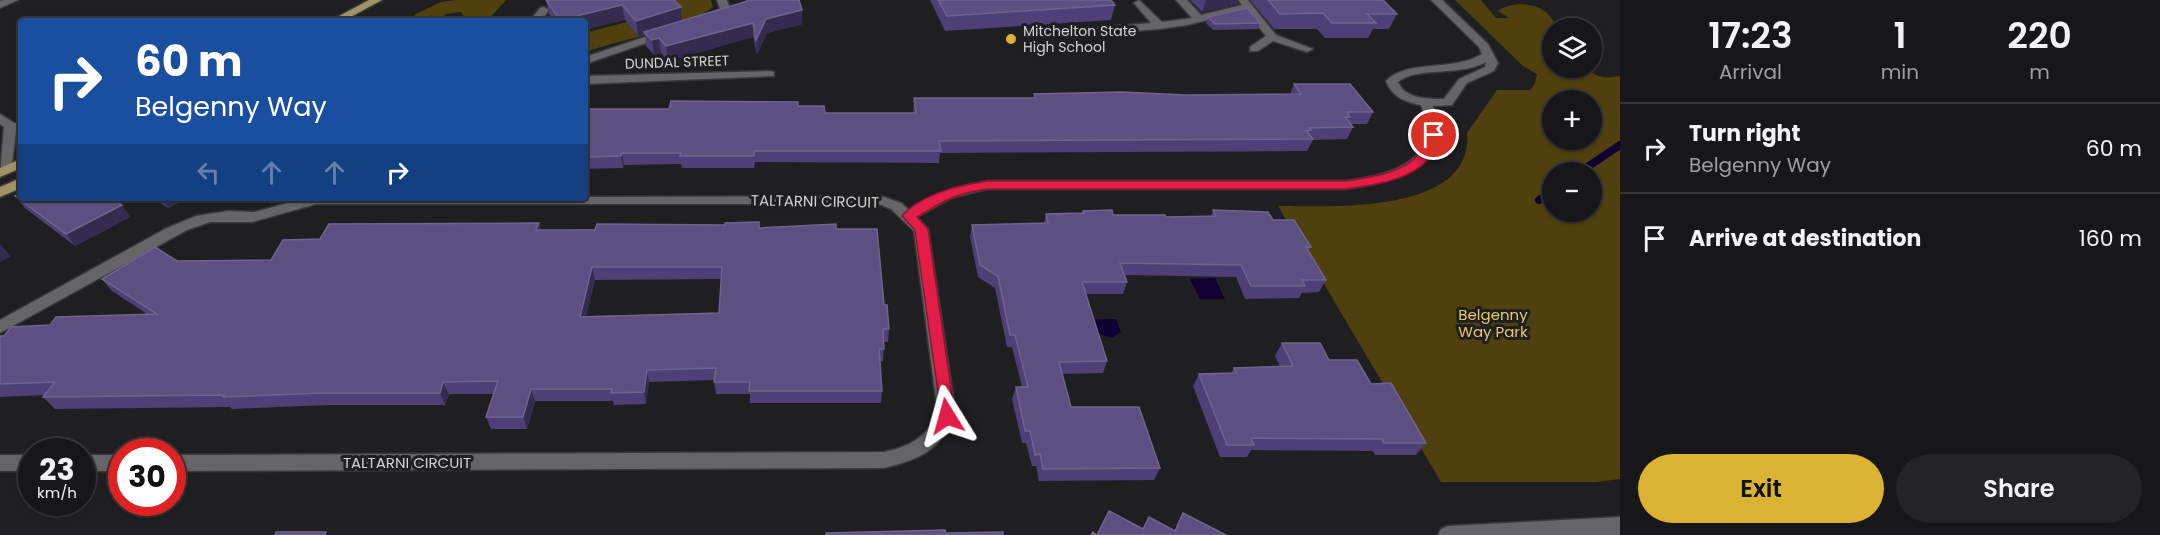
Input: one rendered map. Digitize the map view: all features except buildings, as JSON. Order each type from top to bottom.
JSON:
[{"type":"main road","points":[[341,18],[377,0]]},
{"type":"main road","points":[[2,172],[18,164]]},
{"type":"main road","points":[[0,193],[18,184]]},
{"type":"street","points":[[0,5],[13,0]]},
{"type":"street","points":[[698,23],[719,16],[725,10],[722,0]]},
{"type":"street","points":[[1181,0],[1199,19]]},
{"type":"street","points":[[1436,0],[1468,30],[1489,55],[1492,63],[1490,69],[1463,81],[1448,102],[1426,102],[1398,92],[1393,87],[1392,81],[1402,73],[1456,68],[1474,64],[1489,55]]},
{"type":"street","points":[[1139,3],[1159,26]]},
{"type":"street","points":[[1058,34],[1159,26],[1199,19],[1245,3],[1272,37],[1307,49]]},
{"type":"street","points":[[537,18],[544,10]]},
{"type":"street","points":[[588,59],[677,29]]},
{"type":"street","points":[[1254,49],[1272,37]]},
{"type":"street","name":"DUNDAL STREET","points":[[588,80],[770,74]]},
{"type":"street","points":[[909,216],[944,194],[960,188],[987,185],[1346,185],[1384,179],[1411,167],[1425,155],[1434,135],[1432,114],[1426,102]]},
{"type":"street","points":[[2,172],[10,124]]},
{"type":"street","name":"TALTARNI CIRCUIT","points":[[186,463],[872,460],[915,454],[939,433],[947,416],[921,229],[896,206],[881,200],[588,200]]},
{"type":"street","name":"TALTARNI CIRCUIT","points":[[0,327],[199,218],[221,214],[252,217],[312,201]]},
{"type":"street","points":[[0,463],[18,463]]},
{"type":"street","points":[[1448,535],[1620,526]]},
{"type":"green space","points":[[506,0],[490,18],[465,18],[461,12],[446,14],[441,18],[415,18],[414,15],[441,2]]},
{"type":"green space","points":[[666,0],[711,0],[713,7],[687,21],[588,51],[588,32],[668,11]]},
{"type":"green space","name":"Belgenny Way Park","points":[[1455,0],[1481,0],[1496,18],[1509,18],[1498,11],[1515,5],[1535,6],[1548,14],[1551,18],[1542,18],[1542,78],[1620,76],[1620,479],[1596,482],[1441,482],[1278,206],[1362,205],[1395,200],[1424,192],[1448,179],[1463,160],[1467,133],[1497,90],[1530,90],[1537,74],[1523,66]]},
{"type":"shaded area","points":[[1215,278],[1225,299],[1200,299],[1190,279]]},
{"type":"shaded area","points":[[1116,319],[1121,332],[1112,338],[1073,320]]},
{"type":"waterway","points":[[1595,162],[1620,145]]},
{"type":"place","name":"Mitchelton State High School","points":[[1011,39]]},
{"type":"route","points":[[947,416],[921,229],[909,216],[944,194],[960,188],[987,185],[1346,185],[1384,179],[1411,167],[1425,155],[1434,135]]}]
